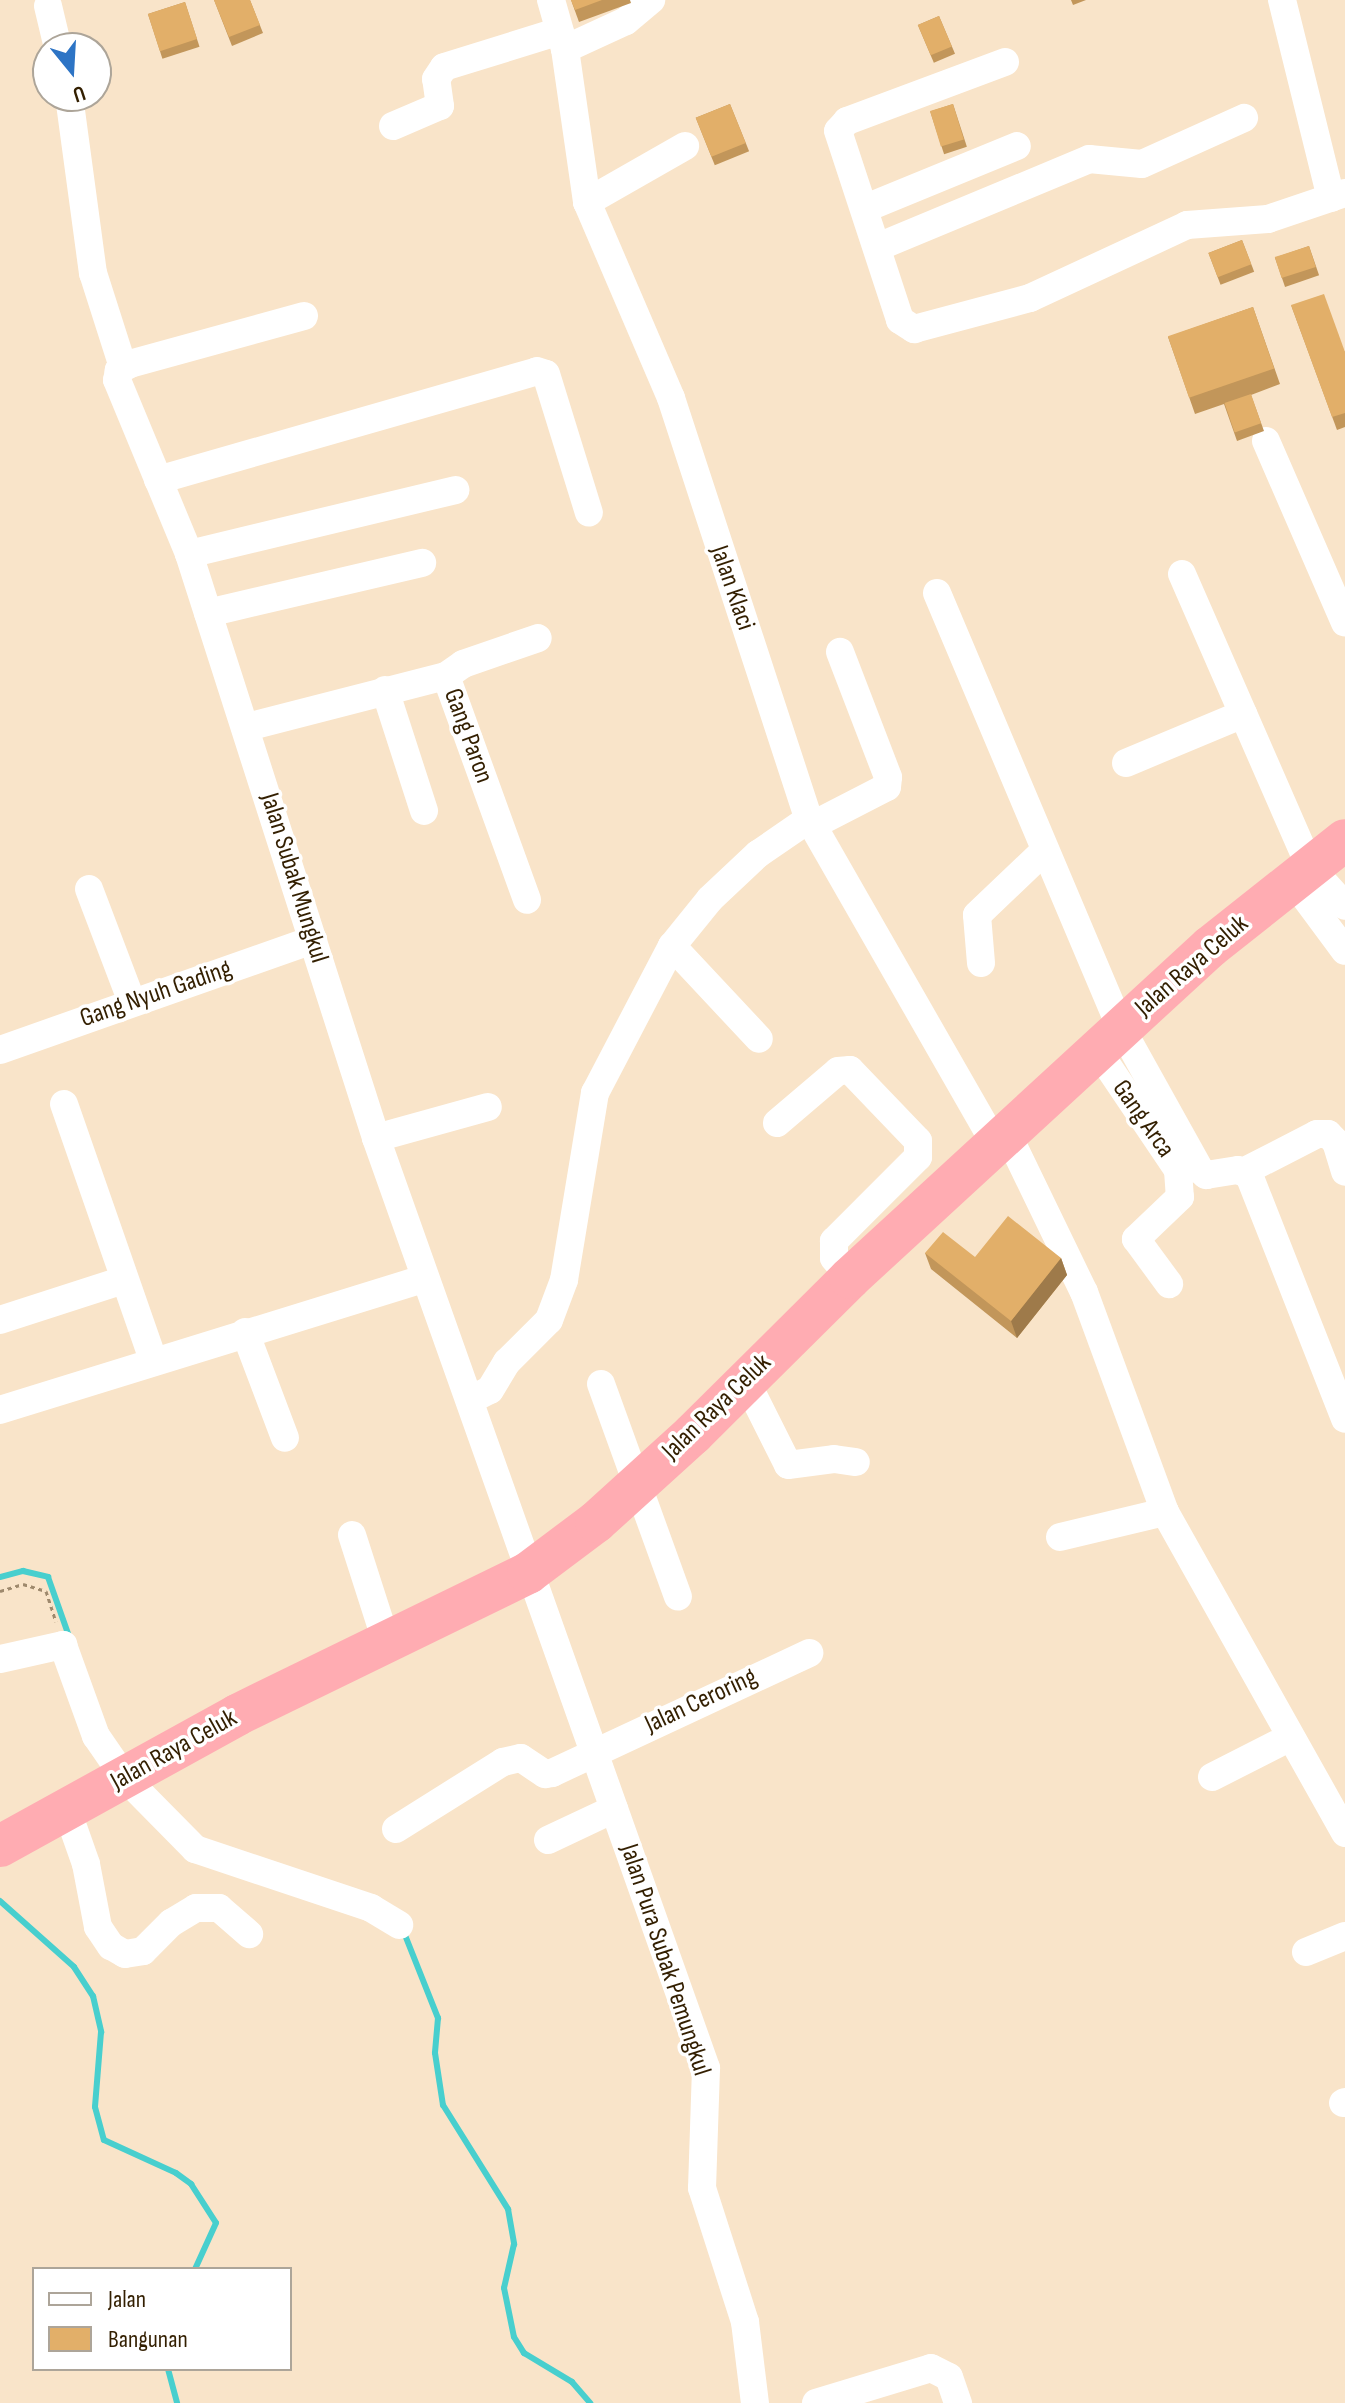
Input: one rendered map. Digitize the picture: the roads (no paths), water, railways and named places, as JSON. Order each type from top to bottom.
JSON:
[{"type":"highway","name":"Jalan Raya Celuk","points":[[1,1845],[386,1641],[528,1573],[639,1482],[850,1278],[1001,1138],[1108,1048],[1302,874],[1345,840]]},
{"type":"street","name":"Jalan Klaci","points":[[551,0],[563,40],[587,202],[671,398],[811,822],[1001,1138],[1084,1292],[1165,1512],[1345,1833]]},
{"type":"street","points":[[393,126],[440,106],[436,79],[444,67],[563,40],[626,21],[651,0]]},
{"type":"street","points":[[1005,62],[841,126],[839,136],[866,208],[900,320],[922,329],[1030,298],[1187,225],[1268,219],[1338,195],[1282,0]]},
{"type":"street","points":[[48,6],[54,32]]},
{"type":"street","name":"Jalan Subak Mungkul","points":[[71,112],[93,273],[123,367],[117,380],[189,554],[247,727],[376,1138],[528,1573]]},
{"type":"street","points":[[878,247],[1089,159],[1142,164],[1244,118]]},
{"type":"street","points":[[587,202],[685,146]]},
{"type":"street","points":[[866,208],[1017,146]]},
{"type":"street","points":[[123,367],[304,316]]},
{"type":"street","points":[[158,480],[537,371],[546,374],[589,513]]},
{"type":"street","points":[[1266,441],[1345,623]]},
{"type":"street","points":[[189,554],[455,490]]},
{"type":"street","points":[[208,613],[422,563]]},
{"type":"street","points":[[1182,574],[1243,714],[1302,874],[1345,951]]},
{"type":"street","points":[[937,593],[1042,853],[1108,1048],[1200,1170],[1211,1176],[1245,1171],[1317,1134],[1328,1134],[1336,1142],[1345,1172]]},
{"type":"street","points":[[446,676],[463,664],[538,638]]},
{"type":"street","points":[[470,1400],[490,1390],[507,1362],[549,1320],[564,1280],[595,1093],[672,946],[739,872],[811,822],[877,796],[888,784],[840,652]]},
{"type":"street","name":"Gang Paron","points":[[247,727],[446,676],[527,900]]},
{"type":"street","points":[[385,690],[424,811]]},
{"type":"street","points":[[1126,763],[1243,714]]},
{"type":"street","points":[[981,963],[977,915],[1042,853]]},
{"type":"street","points":[[1302,874],[1345,906]]},
{"type":"street","points":[[89,889],[132,1002]]},
{"type":"street","name":"Gang Nyuh Gading","points":[[0,1050],[313,940]]},
{"type":"street","points":[[672,946],[759,1039]]},
{"type":"street","name":"Gang Arca","points":[[1108,1048],[1178,1170],[1180,1197],[1136,1239],[1169,1284]]},
{"type":"street","points":[[777,1123],[838,1071],[850,1070],[918,1141],[918,1157],[834,1241],[834,1258],[850,1278]]},
{"type":"street","points":[[64,1104],[153,1360]]},
{"type":"street","points":[[376,1138],[488,1107]]},
{"type":"street","points":[[1245,1171],[1345,1419]]},
{"type":"street","points":[[0,1410],[153,1360],[424,1279]]},
{"type":"street","points":[[0,1320],[124,1280]]},
{"type":"street","points":[[245,1332],[285,1438]]},
{"type":"street","points":[[745,1379],[788,1465],[834,1459],[856,1462]]},
{"type":"street","points":[[601,1384],[639,1482],[678,1597]]},
{"type":"street","points":[[1060,1537],[1165,1512]]},
{"type":"street","points":[[352,1535],[386,1641]]},
{"type":"street","name":"Jalan Pura Subak Pemungkul","points":[[528,1573],[595,1752],[706,2068],[702,2188],[745,2322],[755,2403]]},
{"type":"street","points":[[0,1659],[63,1645],[84,1712],[132,1774],[209,1858],[371,1908],[399,1925]]},
{"type":"street","name":"Jalan Ceroring","points":[[396,1829],[503,1762],[521,1758],[545,1774],[809,1653]]},
{"type":"street","points":[[1212,1777],[1289,1738]]},
{"type":"street","points":[[548,1840],[614,1809]]},
{"type":"street","points":[[67,1810],[86,1864],[98,1927],[111,1946],[125,1954],[143,1951],[171,1923],[196,1908],[219,1908],[249,1934]]},
{"type":"street","points":[[1306,1952],[1345,1936]]},
{"type":"street","points":[[816,2403],[931,2368],[949,2377],[958,2403]]},
{"type":"waterway","points":[[0,1577],[23,1571],[48,1577],[70,1639]]},
{"type":"waterway","points":[[0,1901],[74,1967],[93,1996],[101,2032],[95,2107],[104,2140],[176,2173],[191,2184],[216,2223],[196,2267]]},
{"type":"waterway","points":[[403,1930],[438,2018],[435,2053],[443,2105],[508,2209],[514,2244],[504,2288],[514,2337],[524,2353],[572,2382],[590,2403]]},
{"type":"waterway","points":[[169,2371],[177,2403]]}]
